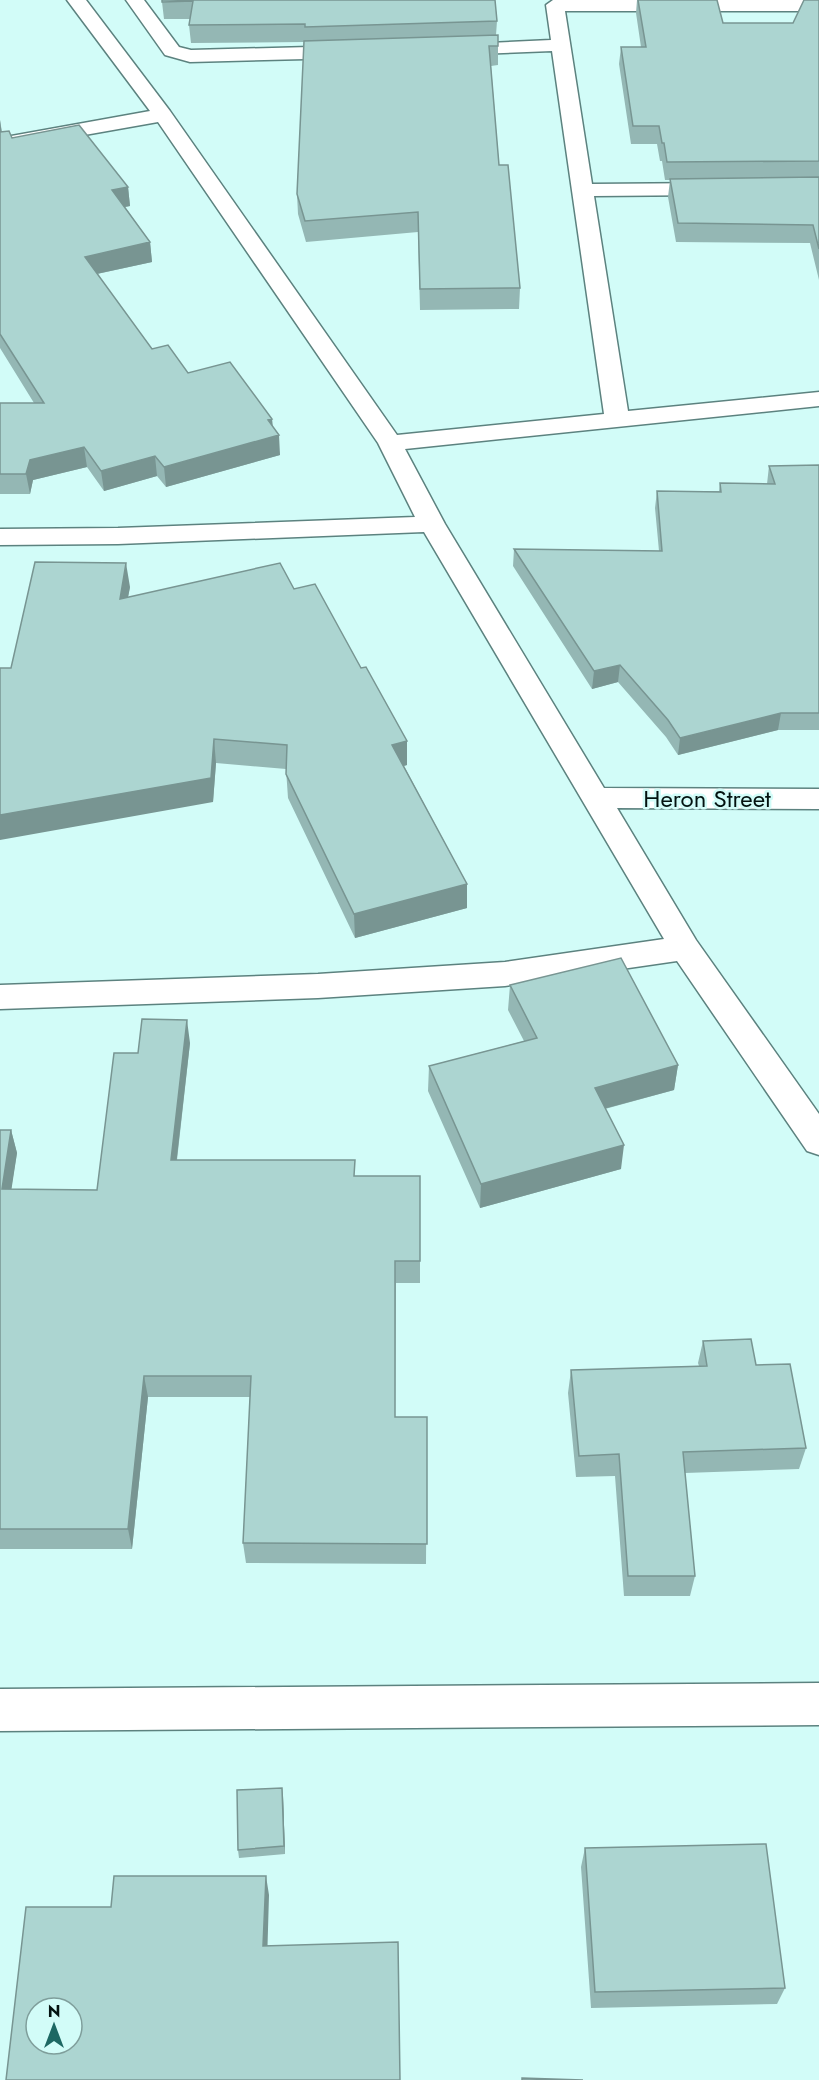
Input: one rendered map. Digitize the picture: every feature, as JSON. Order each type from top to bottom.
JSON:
[{"type":"street","points":[[75,0],[163,115],[390,443],[432,525],[685,948],[819,1141]]},
{"type":"street","points":[[135,0],[172,51],[190,56],[370,51]]},
{"type":"street","points":[[617,419],[555,2],[587,7],[819,5]]},
{"type":"street","points":[[429,49],[560,45]]},
{"type":"street","points":[[0,144],[163,115]]},
{"type":"street","points":[[582,190],[736,188]]},
{"type":"street","points":[[390,443],[819,399]]},
{"type":"street","points":[[0,537],[118,536],[432,525]]},
{"type":"street","name":"Heron Street","points":[[595,798],[819,799]]},
{"type":"street","points":[[0,998],[306,986],[505,974],[685,948]]},
{"type":"street","points":[[0,1710],[819,1704]]},
{"type":"building","points":[[162,0],[495,0],[497,21],[305,27],[305,24],[189,25],[193,1],[162,2]]},
{"type":"building","points":[[638,0],[717,0],[723,23],[793,23],[804,0],[819,0],[819,161],[667,162],[659,126],[633,126],[621,47],[646,47]]},
{"type":"building","points":[[498,35],[498,46],[489,46],[499,165],[508,165],[520,288],[420,289],[418,212],[305,221],[297,194],[304,41]]},
{"type":"building","points":[[79,125],[128,187],[112,190],[150,242],[85,257],[152,349],[168,345],[188,373],[230,362],[272,419],[268,420],[279,435],[164,467],[155,456],[101,471],[84,447],[30,460],[26,474],[0,474],[0,403],[44,403],[0,334],[0,132],[9,131],[12,138]]},
{"type":"building","points":[[819,177],[819,249],[813,225],[678,223],[670,179]]},
{"type":"building","points":[[819,465],[819,713],[781,713],[680,738],[668,720],[620,665],[594,671],[514,549],[662,551],[657,491],[721,492],[720,483],[775,484],[769,466]]},
{"type":"building","points":[[35,562],[126,563],[120,599],[280,563],[294,589],[315,584],[361,668],[366,667],[407,741],[392,745],[467,884],[354,914],[286,774],[287,745],[214,739],[211,778],[0,815],[0,668],[11,668]]},
{"type":"building","points":[[621,958],[678,1065],[595,1088],[624,1145],[481,1184],[429,1066],[537,1038],[510,985]]},
{"type":"building","points":[[142,1019],[187,1020],[171,1160],[355,1160],[354,1176],[420,1176],[420,1261],[395,1261],[395,1417],[427,1417],[427,1544],[243,1543],[251,1376],[144,1376],[128,1529],[0,1529],[0,1130],[11,1130],[2,1189],[97,1190],[114,1053],[138,1053]]},
{"type":"building","points":[[751,1339],[756,1365],[790,1364],[806,1448],[683,1452],[695,1576],[628,1576],[619,1454],[579,1456],[571,1370],[707,1366],[703,1341]]},
{"type":"building","points":[[282,1788],[284,1846],[238,1850],[237,1790]]},
{"type":"building","points":[[766,1844],[785,1988],[595,1992],[585,1848]]},
{"type":"building","points":[[114,1876],[266,1876],[263,1946],[398,1942],[400,2080],[6,2080],[26,1907],[111,1907]]},
{"type":"building","points":[[522,2078],[583,2080],[522,2080]]}]
